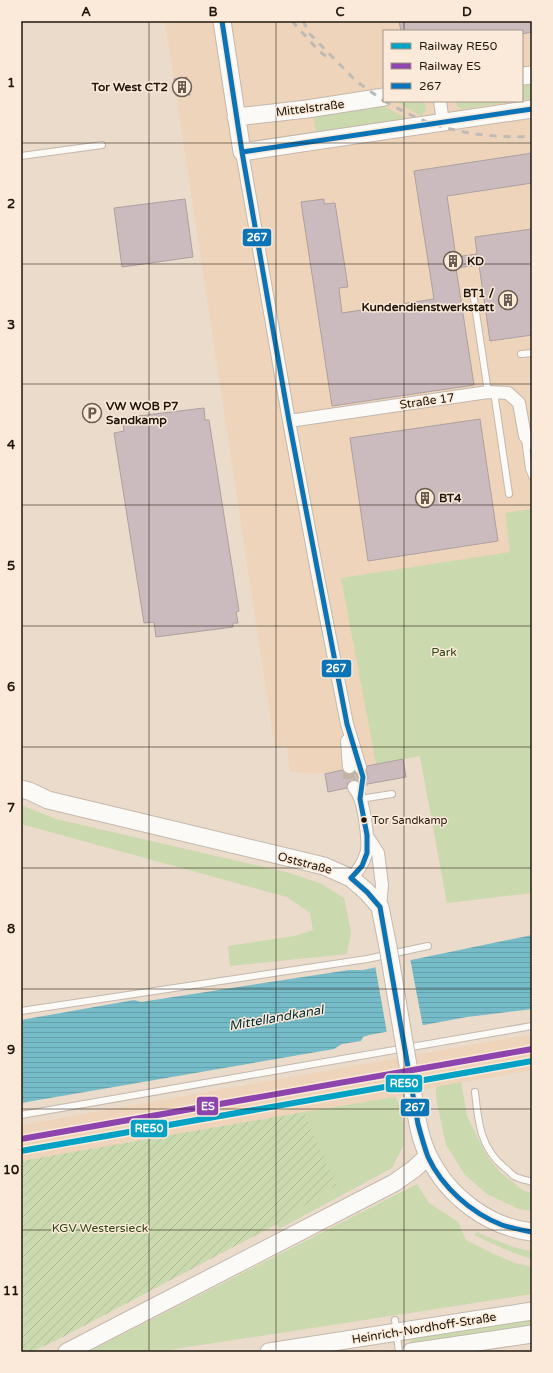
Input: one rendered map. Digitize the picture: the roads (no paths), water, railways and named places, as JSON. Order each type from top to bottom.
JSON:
[{"type":"street","points":[[222,21],[236,117],[289,422],[354,767]]},
{"type":"street","name":"Mittelstraße","points":[[236,117],[306,109],[383,97]]},
{"type":"street","points":[[440,102],[443,123]]},
{"type":"street","points":[[242,152],[532,109]]},
{"type":"street","name":"Straße 17","points":[[289,422],[491,392],[508,393],[519,403],[528,440]]},
{"type":"street","points":[[351,878],[362,866],[367,853],[367,835],[358,786]]},
{"type":"street","name":"Oststraße","points":[[24,787],[38,796],[48,800],[324,866],[351,878],[367,892],[380,907],[414,1101],[422,1139],[428,1156],[437,1172],[454,1193],[475,1211],[502,1225],[532,1232]]},
{"type":"street","points":[[367,835],[378,853],[382,885],[380,907]]},
{"type":"street","points":[[67,1352],[394,1183],[414,1169],[428,1156]]},
{"type":"street","name":"Heinrich-Nordhoff-Straße","points":[[269,1352],[396,1326],[532,1311]]},
{"type":"street","name":"Heinrich-Nordhoff-Straße","points":[[411,1352],[532,1334]]},
{"type":"lane","points":[[21,156],[102,145]]},
{"type":"lane","points":[[474,299],[509,494]]},
{"type":"lane","points":[[521,354],[532,353]]},
{"type":"lane","points":[[528,440],[529,469],[532,476]]},
{"type":"lane","points":[[360,799],[392,794]]},
{"type":"lane","points":[[21,1012],[367,959],[428,946]]},
{"type":"lane","points":[[21,1115],[532,1026]]},
{"type":"lane","points":[[475,1092],[479,1124],[482,1136],[488,1149],[496,1161],[514,1176],[532,1182]]},
{"type":"lane","points":[[396,1326],[400,1352]]},
{"type":"water","name":"Mittellandkanal","points":[[532,935],[532,1009],[467,1017],[369,1035],[363,1037],[361,1041],[342,1044],[334,1049],[21,1103],[21,1020],[134,1000],[141,1002],[349,970],[363,970]]},
{"type":"tunnel","points":[[349,767],[349,780],[354,787]]},
{"type":"tunnel","points":[[360,767],[363,777],[362,785]]},
{"type":"railway","points":[[292,21],[319,51],[328,58]]},
{"type":"railway","points":[[303,21],[310,34],[356,81],[383,100]]},
{"type":"railway","points":[[386,102],[423,120],[453,130],[485,135],[516,137],[532,136]]},
{"type":"rail line","name":"ES","points":[[21,1139],[532,1049]]},
{"type":"rail line","name":"RE50","points":[[21,1151],[532,1061]]},
{"type":"place","name":"Tor West CT2","points":[[182,87]]},
{"type":"place","name":"KD","points":[[453,261]]},
{"type":"place","name":"BT1 / Kundendienstwerkstatt","points":[[508,300]]},
{"type":"place","name":"VW WOB P7 Sandkamp","points":[[92,413]]},
{"type":"place","name":"BT4","points":[[425,498]]},
{"type":"place","name":"Tor Sandkamp","points":[[364,820]]},
{"type":"park label","name":"Park","points":[[444,652]]},
{"type":"park label","name":"KGV Westersieck","points":[[100,1228]]}]
